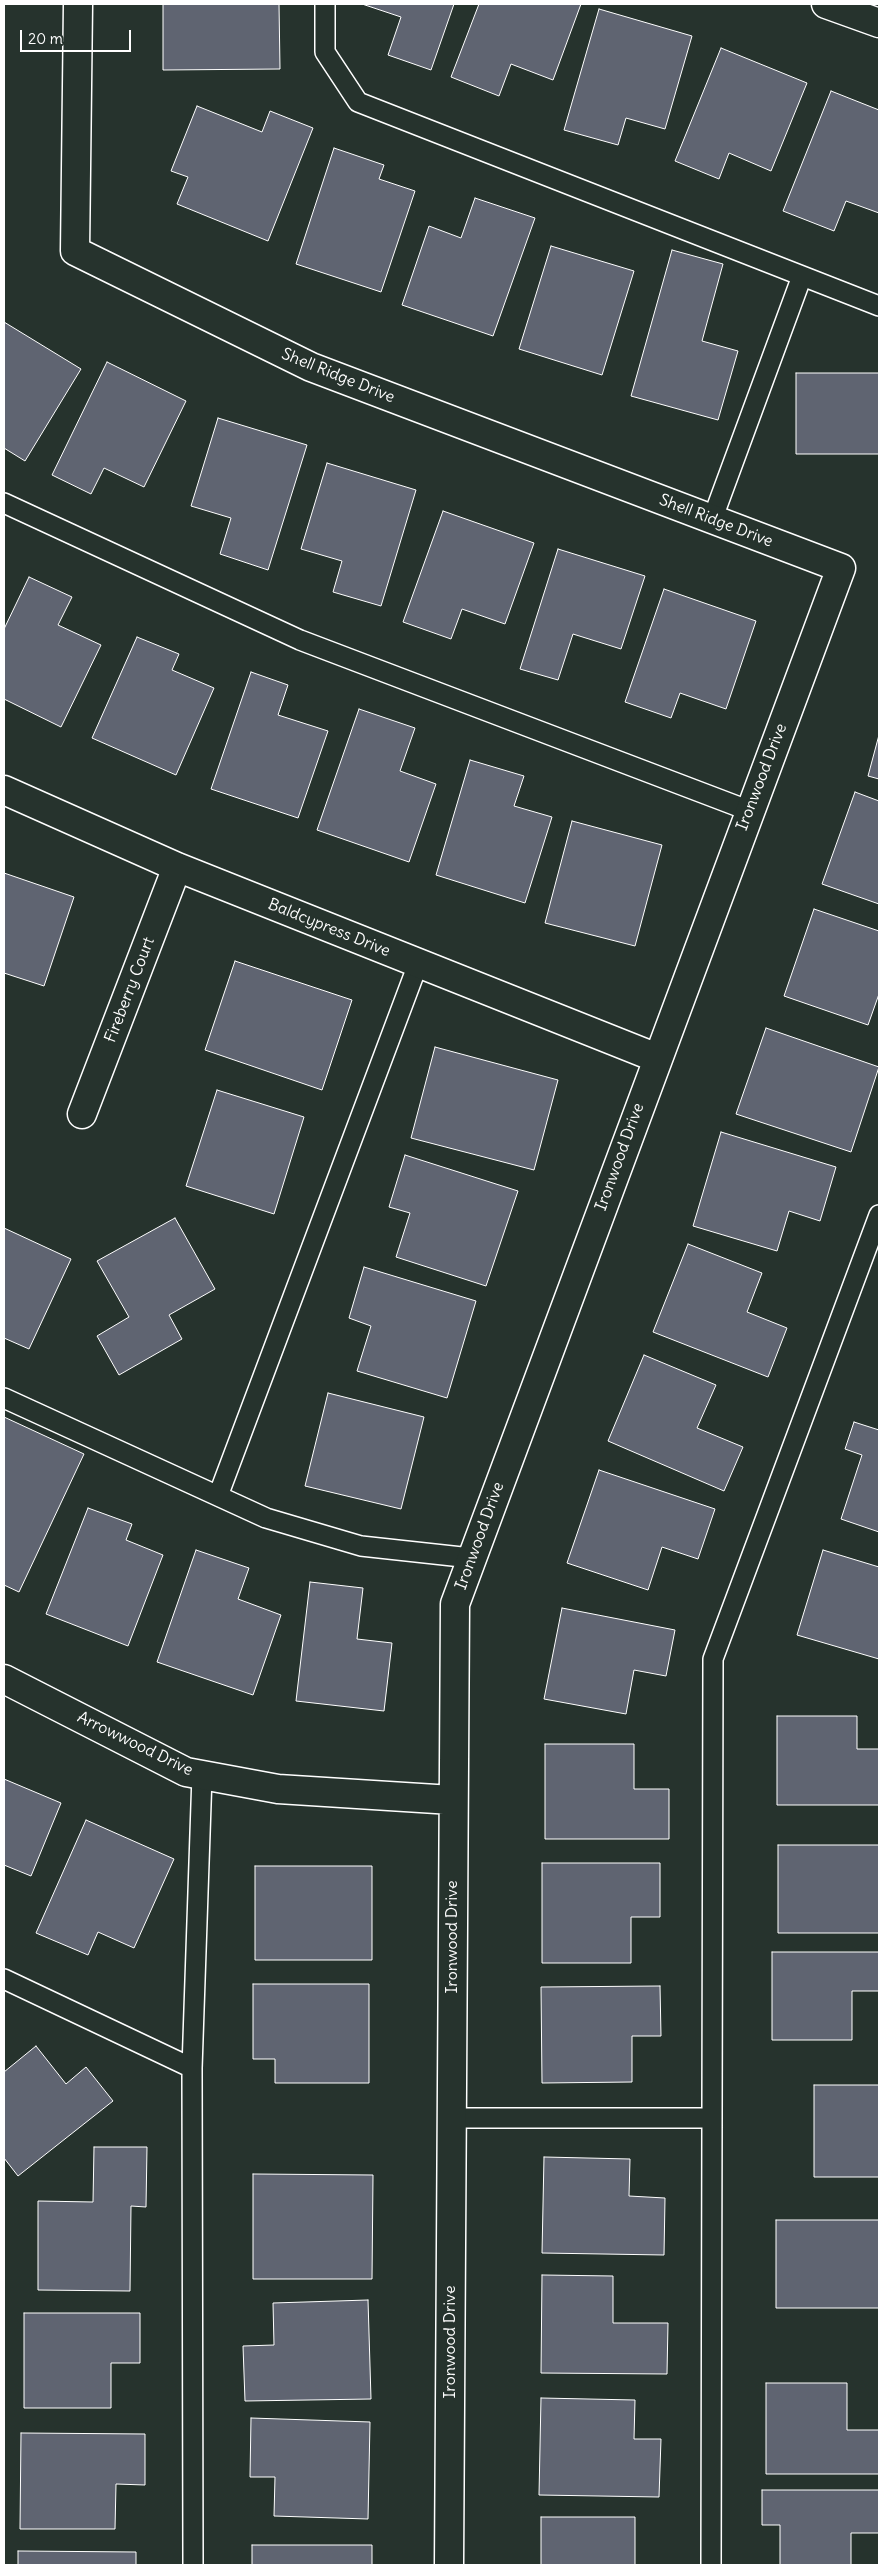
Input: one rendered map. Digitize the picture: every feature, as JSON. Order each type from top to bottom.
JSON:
[{"type":"street","name":"Shell Ridge Drive","points":[[78,4],[75,251],[311,367],[841,568]]},
{"type":"street","points":[[826,4],[879,23]]},
{"type":"street","name":"Ironwood Drive","points":[[449,2565],[452,1800],[455,1604],[841,568]]},
{"type":"street","name":"Baldcypress Drive","points":[[4,790],[177,867],[657,1058]]},
{"type":"street","name":"Fireberry Court","points":[[82,1114],[177,867]]},
{"type":"street","name":"Arrowwood Drive","points":[[4,1679],[186,1772],[278,1790],[452,1800]]},
{"type":"lane","points":[[325,4],[325,52],[358,102],[879,306]]},
{"type":"lane","points":[[712,520],[802,276]]},
{"type":"lane","points":[[4,503],[300,640],[750,811]]},
{"type":"lane","points":[[218,1496],[418,964]]},
{"type":"lane","points":[[711,2565],[713,1659],[879,1215]]},
{"type":"lane","points":[[4,1398],[266,1518],[361,1546],[472,1558]]},
{"type":"lane","points":[[193,2565],[192,2068],[202,1775]]},
{"type":"lane","points":[[4,1979],[192,2068]]},
{"type":"lane","points":[[451,2118],[712,2118]]},
{"type":"building","points":[[163,4],[279,4],[280,69],[163,70]]},
{"type":"building","points":[[362,4],[454,4],[431,70],[388,55],[401,17]]},
{"type":"building","points":[[479,4],[581,4],[553,80],[511,64],[499,96],[451,77]]},
{"type":"building","points":[[599,9],[692,36],[665,129],[626,118],[618,145],[564,130]]},
{"type":"building","points":[[721,48],[807,83],[771,171],[729,153],[719,179],[675,161]]},
{"type":"building","points":[[831,91],[879,110],[879,213],[846,201],[834,231],[783,211]]},
{"type":"building","points":[[197,106],[262,132],[270,111],[313,128],[268,241],[177,204],[188,177],[171,171]]},
{"type":"building","points":[[334,148],[384,165],[379,179],[415,191],[381,292],[296,264]]},
{"type":"building","points":[[475,198],[535,218],[493,336],[402,305],[429,226],[461,238]]},
{"type":"building","points":[[551,246],[634,271],[602,375],[519,349]]},
{"type":"building","points":[[672,250],[723,264],[702,341],[738,351],[718,420],[631,396]]},
{"type":"building","points":[[4,322],[81,369],[25,461],[4,448]]},
{"type":"building","points":[[107,362],[186,401],[144,487],[104,468],[91,494],[52,475]]},
{"type":"building","points":[[796,373],[879,373],[879,454],[796,454]]},
{"type":"building","points":[[218,418],[307,445],[268,570],[220,554],[231,518],[191,506]]},
{"type":"building","points":[[327,463],[416,490],[381,606],[333,592],[342,561],[301,549]]},
{"type":"building","points":[[443,511],[534,543],[505,624],[462,609],[451,639],[403,622]]},
{"type":"building","points":[[558,549],[645,576],[621,649],[573,634],[558,680],[520,669]]},
{"type":"building","points":[[29,577],[72,597],[58,625],[101,645],[61,727],[4,699],[4,629]]},
{"type":"building","points":[[664,589],[756,621],[726,709],[680,693],[671,718],[625,702]]},
{"type":"building","points":[[137,637],[179,654],[172,670],[214,688],[176,775],[92,738]]},
{"type":"building","points":[[251,672],[288,685],[278,715],[328,731],[298,818],[211,789]]},
{"type":"building","points":[[359,709],[415,728],[400,771],[436,784],[409,862],[317,830]]},
{"type":"building","points":[[879,735],[879,779],[868,776]]},
{"type":"building","points":[[470,760],[524,776],[514,806],[552,817],[525,903],[436,875]]},
{"type":"building","points":[[855,792],[879,801],[879,904],[822,884]]},
{"type":"building","points":[[572,821],[662,845],[635,946],[545,923]]},
{"type":"building","points":[[4,873],[74,897],[44,986],[4,973]]},
{"type":"building","points":[[814,909],[879,931],[879,994],[868,1025],[784,996]]},
{"type":"building","points":[[235,961],[352,1000],[322,1090],[205,1050]]},
{"type":"building","points":[[766,1028],[879,1067],[851,1152],[736,1114]]},
{"type":"building","points":[[435,1047],[558,1080],[534,1170],[411,1138]]},
{"type":"building","points":[[217,1090],[304,1117],[274,1214],[186,1186]]},
{"type":"building","points":[[721,1132],[836,1167],[820,1221],[789,1211],[777,1251],[693,1226]]},
{"type":"building","points":[[405,1155],[518,1191],[486,1286],[396,1257],[410,1213],[389,1207]]},
{"type":"building","points":[[175,1218],[215,1289],[169,1315],[182,1339],[119,1375],[97,1336],[129,1317],[97,1261]]},
{"type":"building","points":[[4,1228],[71,1259],[29,1349],[4,1338]]},
{"type":"building","points":[[688,1244],[762,1273],[747,1312],[787,1328],[768,1377],[653,1332]]},
{"type":"building","points":[[364,1267],[476,1301],[447,1398],[357,1371],[371,1326],[349,1318]]},
{"type":"building","points":[[644,1355],[716,1385],[697,1428],[743,1447],[724,1491],[608,1441]]},
{"type":"building","points":[[328,1393],[424,1417],[401,1509],[305,1486]]},
{"type":"building","points":[[4,1417],[84,1454],[19,1592],[4,1585]]},
{"type":"building","points":[[854,1422],[879,1430],[879,1532],[841,1519],[862,1455],[845,1449]]},
{"type":"building","points":[[599,1470],[715,1509],[698,1559],[662,1547],[648,1590],[567,1563]]},
{"type":"building","points":[[88,1508],[132,1524],[126,1540],[163,1555],[128,1646],[46,1614]]},
{"type":"building","points":[[196,1550],[249,1568],[238,1599],[281,1615],[253,1695],[157,1662]]},
{"type":"building","points":[[823,1550],[879,1567],[879,1659],[797,1635]]},
{"type":"building","points":[[310,1582],[363,1588],[357,1639],[392,1643],[384,1711],[296,1701]]},
{"type":"building","points":[[562,1608],[675,1630],[666,1676],[634,1670],[626,1714],[544,1699]]},
{"type":"building","points":[[777,1716],[857,1716],[857,1749],[879,1749],[879,1805],[777,1805]]},
{"type":"building","points":[[545,1744],[634,1744],[634,1789],[669,1789],[669,1839],[545,1839]]},
{"type":"building","points":[[4,1779],[61,1803],[31,1876],[4,1865]]},
{"type":"building","points":[[86,1820],[174,1859],[134,1948],[98,1932],[88,1955],[36,1933]]},
{"type":"building","points":[[778,1845],[879,1845],[879,1933],[778,1933]]},
{"type":"building","points":[[542,1863],[660,1863],[660,1917],[631,1917],[631,1963],[542,1963]]},
{"type":"building","points":[[255,1866],[372,1866],[372,1960],[255,1960]]},
{"type":"building","points":[[772,1952],[879,1952],[879,1991],[852,1991],[852,2040],[772,2040]]},
{"type":"building","points":[[253,1984],[369,1984],[369,2083],[275,2083],[275,2059],[253,2059]]},
{"type":"building","points":[[660,1986],[661,2036],[632,2036],[632,2082],[542,2083],[541,1987]]},
{"type":"building","points":[[36,2046],[66,2084],[86,2067],[113,2101],[18,2176],[4,2158],[4,2072]]},
{"type":"building","points":[[814,2085],[879,2085],[879,2177],[814,2177]]},
{"type":"building","points":[[94,2147],[147,2147],[146,2207],[131,2206],[130,2291],[38,2290],[38,2201],[93,2202]]},
{"type":"building","points":[[544,2157],[630,2159],[629,2196],[665,2198],[664,2255],[542,2253]]},
{"type":"building","points":[[253,2174],[373,2175],[372,2279],[253,2279]]},
{"type":"building","points":[[776,2220],[879,2220],[879,2308],[776,2308]]},
{"type":"building","points":[[542,2275],[613,2276],[613,2323],[668,2323],[667,2374],[541,2373]]},
{"type":"building","points":[[368,2300],[371,2399],[245,2401],[243,2346],[274,2345],[273,2303]]},
{"type":"building","points":[[24,2313],[140,2313],[140,2363],[111,2363],[111,2408],[24,2408]]},
{"type":"building","points":[[766,2383],[847,2383],[847,2430],[879,2430],[879,2474],[766,2474]]},
{"type":"building","points":[[541,2398],[635,2400],[634,2439],[661,2439],[659,2497],[539,2495]]},
{"type":"building","points":[[251,2418],[370,2422],[368,2519],[274,2516],[275,2477],[250,2477]]},
{"type":"building","points":[[21,2433],[145,2434],[145,2485],[116,2484],[115,2529],[20,2529]]},
{"type":"building","points":[[762,2490],[879,2490],[879,2533],[851,2533],[851,2565],[780,2565],[780,2525],[762,2525]]},
{"type":"building","points":[[541,2517],[635,2517],[635,2565],[541,2565]]},
{"type":"building","points":[[252,2545],[372,2545],[372,2565],[252,2565]]},
{"type":"building","points":[[18,2551],[136,2552],[136,2565],[18,2565]]}]
